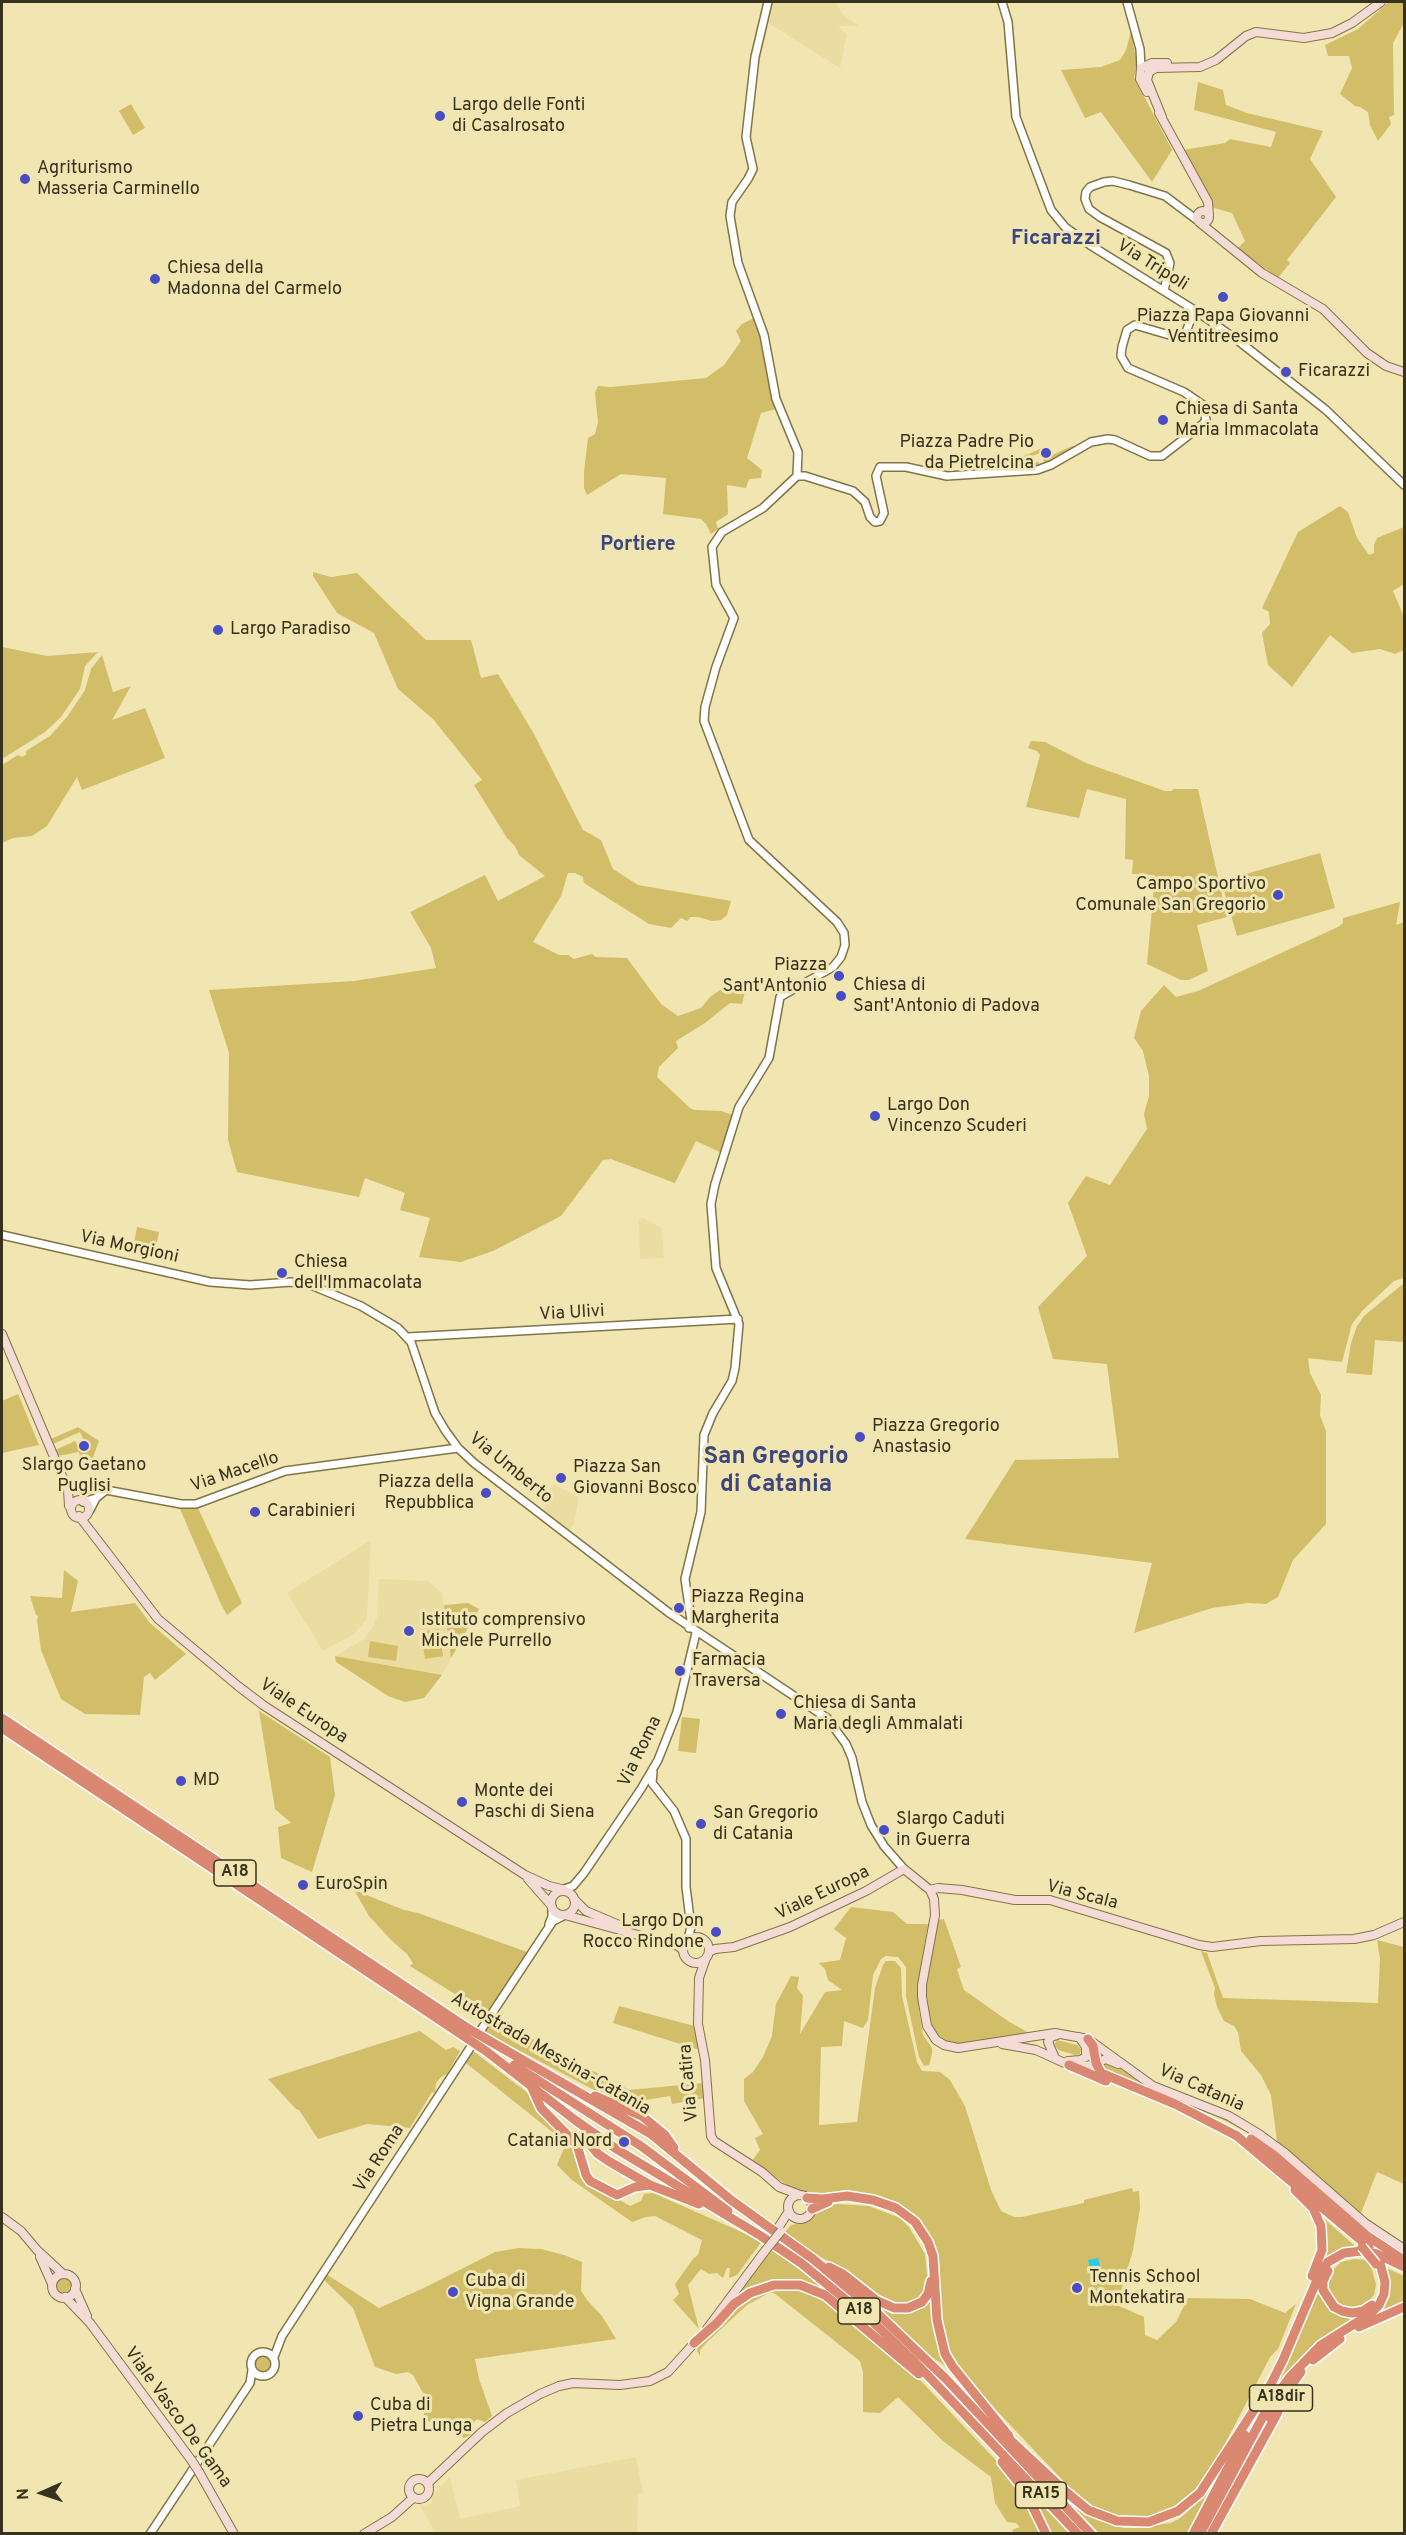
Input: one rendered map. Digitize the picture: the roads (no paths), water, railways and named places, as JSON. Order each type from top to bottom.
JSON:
[{"type":"highway","name":"Autostrada Messina-Catania","points":[[2,1718],[503,2050],[651,2134],[698,2174],[813,2259],[875,2311],[946,2379],[1011,2450]]},
{"type":"highway","points":[[2,1723],[721,2209]]},
{"type":"highway","name":"Autostrada Messina-Catania","points":[[2,1728],[486,2051],[537,2086],[575,2120],[618,2150],[694,2197],[721,2209],[801,2263],[873,2322],[959,2409],[1011,2450]]},
{"type":"highway","points":[[1080,2037],[1093,2046],[1095,2063],[1106,2076],[1212,2118],[1264,2148],[1366,2235],[1404,2260]]},
{"type":"highway","points":[[503,2050],[662,2154],[751,2220],[791,2244]]},
{"type":"highway","points":[[1062,2062],[1214,2126],[1247,2147],[1366,2247]]},
{"type":"highway","points":[[556,2080],[642,2116],[665,2135],[698,2174]]},
{"type":"highway","points":[[537,2086],[555,2111],[613,2159],[682,2198]]},
{"type":"highway","points":[[537,2086],[541,2108],[578,2145],[588,2178],[615,2194],[626,2197],[639,2190],[661,2190]]},
{"type":"highway","points":[[1175,2104],[1215,2123],[1247,2142],[1366,2247],[1378,2264],[1385,2282],[1384,2294],[1379,2305],[1370,2314],[1321,2345],[1289,2378],[1267,2409],[1201,2534]]},
{"type":"highway","points":[[555,2111],[667,2186],[694,2197]]},
{"type":"highway","points":[[582,2135],[598,2154],[647,2183],[682,2198],[721,2209]]},
{"type":"highway","points":[[1238,2448],[1251,2414],[1280,2354],[1322,2250],[1322,2226],[1317,2214],[1282,2175]]},
{"type":"highway","points":[[615,2194],[635,2182],[647,2183]]},
{"type":"highway","points":[[804,2196],[823,2199],[846,2196],[873,2200],[896,2208],[915,2222],[928,2242],[933,2256],[937,2320],[945,2354],[1011,2450],[1088,2510],[1117,2521],[1149,2522],[1178,2511],[1200,2493],[1271,2384]]},
{"type":"highway","points":[[812,2209],[823,2203],[855,2200],[881,2206],[901,2215],[917,2231],[927,2250],[931,2265],[930,2289],[917,2305],[904,2308],[890,2307],[876,2300],[843,2274],[813,2259]]},
{"type":"highway","name":"A18dir","points":[[1193,2534],[1271,2384],[1320,2273],[1328,2262],[1338,2255],[1362,2251],[1377,2254],[1404,2267]]},
{"type":"highway","points":[[1378,2264],[1381,2286],[1373,2305],[1363,2311],[1347,2312],[1338,2310],[1330,2303],[1323,2290],[1323,2281],[1328,2270],[1340,2261],[1357,2257],[1369,2258],[1404,2273]]},
{"type":"highway","points":[[694,2343],[734,2304],[750,2293],[774,2285],[800,2285],[825,2295],[948,2397]]},
{"type":"highway","name":"A18dir","points":[[1201,2534],[1272,2412],[1297,2377],[1316,2357],[1344,2335],[1372,2319],[1404,2307]]},
{"type":"highway","points":[[1210,2534],[1297,2377]]},
{"type":"highway","points":[[959,2409],[976,2434],[1025,2491],[1046,2534]]},
{"type":"highway","name":"RA15","points":[[1011,2450],[1091,2534]]},
{"type":"highway","name":"RA15","points":[[1011,2450],[1078,2534]]},
{"type":"main road","points":[[1162,117],[1148,83],[1149,72],[1160,67],[1185,68],[1208,64],[1252,33],[1261,32],[1304,38],[1324,36],[1341,29],[1381,2]]},
{"type":"main road","points":[[1185,68],[1163,62],[1144,66],[1140,79],[1209,205],[1203,217],[1219,238],[1262,273],[1323,309],[1373,358],[1386,366],[1404,372]]},
{"type":"main road","points":[[2,1334],[68,1490],[71,1513],[86,1516],[90,1511]]},
{"type":"main road","points":[[68,1490],[88,1505],[97,1537]]},
{"type":"main road","points":[[69,1506],[74,1501],[81,1501]]},
{"type":"main road","points":[[79,1516],[97,1537]]},
{"type":"main road","name":"Viale Europa","points":[[97,1537],[132,1588],[158,1619],[238,1686],[263,1705],[525,1875]]},
{"type":"main road","points":[[904,1869],[930,1890],[934,1899],[935,1915],[922,1985],[927,2026],[936,2040],[947,2046],[958,2048],[1040,2034],[1080,2037]]},
{"type":"main road","name":"Viale Europa","points":[[708,1955],[715,1949],[734,1947],[800,1923],[904,1869]]},
{"type":"main road","points":[[525,1875],[563,1889],[586,1911],[605,1920],[655,1936],[687,1940],[697,1936],[707,1942],[708,1955],[699,1978]]},
{"type":"main road","points":[[525,1875],[556,1913],[678,1946],[691,1962],[699,1978]]},
{"type":"main road","points":[[552,1906],[555,1893],[563,1889]]},
{"type":"main road","name":"Via Scala","points":[[930,1890],[954,1889],[1015,1900],[1050,1900],[1199,1945],[1224,1946],[1261,1941],[1354,1939],[1374,1935],[1404,1922]]},
{"type":"main road","points":[[564,1916],[572,1911],[573,1898]]},
{"type":"main road","points":[[683,1950],[687,1940]]},
{"type":"main road","name":"Viale Europa","points":[[707,1942],[752,1941]]},
{"type":"main road","points":[[691,1962],[701,1962],[708,1955]]},
{"type":"main road","name":"Via Catira","points":[[699,1978],[698,2024],[705,2060],[711,2136],[779,2187]]},
{"type":"main road","points":[[1062,2062],[1048,2045],[1049,2040],[1057,2035],[1080,2037]]},
{"type":"main road","points":[[1062,2062],[1086,2057],[1086,2047],[1080,2037]]},
{"type":"main road","name":"Via Catania","points":[[1080,2037],[1162,2090],[1229,2116],[1259,2134],[1365,2223],[1404,2249]]},
{"type":"main road","points":[[982,2045],[1022,2046],[1062,2062],[1087,2066],[1110,2059],[1139,2077]]},
{"type":"main road","points":[[779,2187],[804,2196],[811,2203],[812,2209],[806,2218],[796,2218],[779,2230]]},
{"type":"main road","points":[[779,2187],[796,2218]]},
{"type":"main road","points":[[428,2483],[468,2443],[507,2414],[559,2386],[584,2382],[631,2384],[659,2377],[681,2359],[779,2230],[792,2198],[804,2196]]},
{"type":"main road","points":[[2,2217],[21,2231],[37,2250],[63,2274],[74,2279],[75,2288],[90,2323]]},
{"type":"main road","points":[[37,2250],[56,2295],[65,2298],[90,2323]]},
{"type":"main road","points":[[52,2284],[56,2277],[63,2274]]},
{"type":"main road","points":[[65,2298],[72,2294],[75,2288]]},
{"type":"main road","name":"Viale Vasco De Gama","points":[[90,2323],[199,2472],[234,2534]]},
{"type":"main road","points":[[422,2479],[428,2483],[430,2492],[427,2497],[422,2500],[413,2498],[409,2492],[412,2482],[422,2479]]},
{"type":"main road","points":[[364,2534],[392,2517],[413,2498]]},
{"type":"street","points":[[689,1628],[691,1620],[685,1579],[701,1512],[704,1435],[713,1413],[732,1381],[736,1359],[738,1319],[716,1268],[711,1204],[715,1184],[739,1107],[769,1058],[780,997],[824,973],[838,962],[846,945],[844,933],[837,922],[749,840],[704,721],[705,707],[716,667],[734,622],[734,614],[716,585],[712,547],[722,532],[764,508],[797,476],[798,452],[776,399],[764,335],[738,263],[730,216],[732,202],[753,169],[746,132],[755,57],[768,2]]},
{"type":"street","name":"Via Tripoli","points":[[1002,2],[1008,22],[1016,117],[1051,210],[1065,227],[1236,339],[1326,410],[1404,485]]},
{"type":"street","points":[[1127,2],[1144,66],[1144,81],[1158,106]]},
{"type":"street","points":[[1164,291],[1170,263],[1166,253],[1089,209],[1085,199],[1086,192],[1096,184],[1121,183],[1165,196],[1203,217]]},
{"type":"street","points":[[797,476],[805,476],[853,491],[865,502],[870,518],[875,522],[880,521],[884,513],[876,476],[880,468],[906,467],[947,476],[1037,470],[1051,465],[1091,442],[1108,439],[1150,456],[1162,456],[1203,424],[1206,420],[1203,405],[1184,392],[1128,368],[1121,356],[1122,347],[1127,330],[1135,325],[1176,337],[1185,335],[1194,310]]},
{"type":"street","name":"Via Morgioni","points":[[2,1235],[210,1282],[250,1286],[291,1282],[313,1286],[371,1311],[408,1337]]},
{"type":"street","name":"Via Ulivi","points":[[408,1337],[738,1319]]},
{"type":"street","name":"Via Umberto","points":[[408,1337],[416,1353],[435,1413],[458,1448],[497,1481],[696,1633]]},
{"type":"street","name":"Via Macello","points":[[81,1501],[96,1498],[106,1490],[181,1504],[195,1504],[285,1471],[458,1448]]},
{"type":"street","points":[[90,1511],[96,1498]]},
{"type":"street","points":[[696,1633],[827,1718],[849,1751],[865,1812],[871,1825],[884,1846],[904,1869]]},
{"type":"street","name":"Via Roma","points":[[584,1873],[641,1790],[656,1763],[677,1712],[696,1633]]},
{"type":"street","points":[[656,1763],[651,1777],[655,1789],[674,1811],[686,1839],[686,1887],[691,1927],[687,1940]]},
{"type":"street","points":[[641,1790],[646,1786],[655,1789]]},
{"type":"street","points":[[563,1889],[573,1886],[584,1873]]},
{"type":"street","points":[[573,1898],[584,1873]]},
{"type":"street","points":[[545,1933],[552,1917],[552,1906]]},
{"type":"street","points":[[481,2031],[553,1921],[564,1916]]},
{"type":"street","name":"Via Roma","points":[[282,2336],[470,2048]]},
{"type":"street","points":[[250,2383],[252,2370],[250,2363],[253,2356],[265,2351],[282,2336]]},
{"type":"street","points":[[150,2534],[250,2383],[273,2371],[274,2357],[282,2336]]},
{"type":"street","points":[[265,2351],[274,2357]]},
{"type":"street","points":[[252,2370],[261,2376]]},
{"type":"water","points":[[1098,2258],[1103,2278],[1093,2281],[1088,2260]]},
{"type":"place","name":"Largo delle Fonti di Casalrosato","points":[[440,116]]},
{"type":"place","name":"Agriturismo Masseria Carminello","points":[[25,179]]},
{"type":"place","name":"Chiesa della Madonna del Carmelo","points":[[155,279]]},
{"type":"place","name":"Piazza Papa Giovanni Ventitreesimo","points":[[1223,297]]},
{"type":"place","name":"Ficarazzi","points":[[1286,372]]},
{"type":"place","name":"Chiesa di Santa Maria Immacolata","points":[[1163,420]]},
{"type":"place","name":"Piazza Padre Pio da Pietrelcina","points":[[1046,453]]},
{"type":"place","name":"Largo Paradiso","points":[[218,630]]},
{"type":"place","name":"Campo Sportivo Comunale San Gregorio","points":[[1278,895]]},
{"type":"place","name":"Piazza Sant'Antonio","points":[[839,976]]},
{"type":"place","name":"Chiesa di Sant'Antonio di Padova","points":[[841,996]]},
{"type":"place","name":"Largo Don Vincenzo Scuderi","points":[[875,1116]]},
{"type":"place","name":"Chiesa dell'Immacolata","points":[[282,1273]]},
{"type":"place","name":"Piazza Gregorio Anastasio","points":[[860,1437]]},
{"type":"place","name":"Slargo Gaetano Puglisi","points":[[84,1446]]},
{"type":"place","name":"Piazza San Giovanni Bosco","points":[[561,1478]]},
{"type":"place","name":"Piazza della Repubblica","points":[[486,1493]]},
{"type":"place","name":"Carabinieri","points":[[255,1512]]},
{"type":"place","name":"Piazza Regina Margherita","points":[[679,1608]]},
{"type":"place","name":"Istituto comprensivo Michele Purrello","points":[[409,1631]]},
{"type":"place","name":"Farmacia Traversa","points":[[680,1671]]},
{"type":"place","name":"Chiesa di Santa Maria degli Ammalati","points":[[781,1714]]},
{"type":"place","name":"MD","points":[[181,1781]]},
{"type":"place","name":"Monte dei Paschi di Siena","points":[[462,1802]]},
{"type":"place","name":"San Gregorio di Catania","points":[[701,1824]]},
{"type":"place","name":"Slargo Caduti in Guerra","points":[[884,1830]]},
{"type":"place","name":"EuroSpin","points":[[303,1885]]},
{"type":"place","name":"Largo Don Rocco Rindone","points":[[716,1932]]},
{"type":"place","name":"Catania Nord","points":[[624,2142]]},
{"type":"place","name":"Tennis School Montekatira","points":[[1077,2288]]},
{"type":"place","name":"Cuba di Vigna Grande","points":[[453,2292]]},
{"type":"place","name":"Cuba di Pietra Lunga","points":[[358,2416]]},
{"type":"district","name":"Ficarazzi","points":[[1056,240]]},
{"type":"district","name":"Portiere","points":[[638,546]]},
{"type":"district","name":"San Gregorio di Catania","points":[[776,1472]]}]
